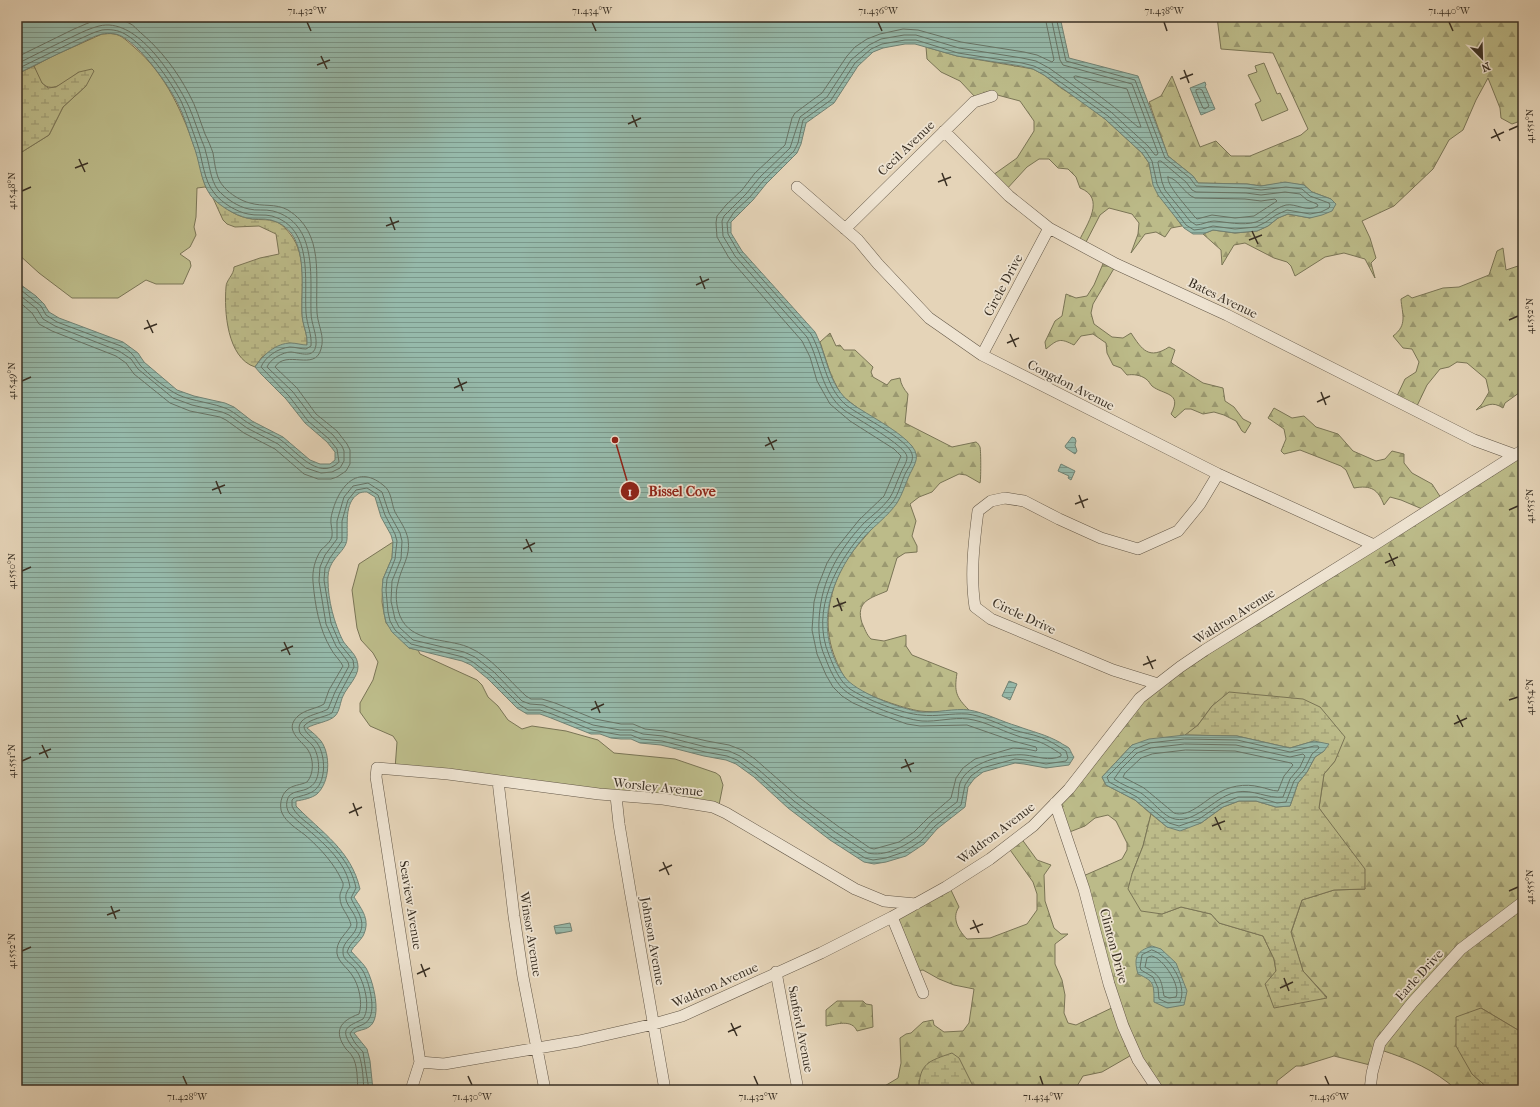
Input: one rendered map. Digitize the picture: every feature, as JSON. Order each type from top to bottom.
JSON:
[{"type":"street","name":"Cecil Avenue","points":[[845,229],[974,102],[992,96]]},
{"type":"street","name":"Bates Avenue","points":[[944,131],[1009,196],[1049,228],[1116,264],[1227,315],[1474,440],[1519,453]]},
{"type":"street","name":"Congdon Avenue","points":[[797,187],[858,240],[878,264],[929,318],[982,355],[1218,474],[1374,545]]},
{"type":"street","name":"Circle Drive","points":[[982,355],[1049,228]]},
{"type":"street","name":"Waldron Avenue","points":[[420,1062],[444,1064],[579,1041],[682,1016],[821,952],[916,904],[990,859],[1033,826],[1069,789],[1140,698],[1158,684],[1205,650],[1519,453]]},
{"type":"street","name":"Circle Drive","points":[[1158,684],[1113,670],[991,619],[975,607],[972,588],[974,536],[978,511],[991,501],[1005,498],[1024,501],[1101,538],[1138,549],[1178,532],[1200,504],[1218,474]]},
{"type":"street","name":"Worsley Avenue","points":[[377,771],[377,768],[448,774],[616,796],[663,799],[713,807],[726,813],[855,889],[884,901],[916,904]]},
{"type":"street","name":"Seaview Avenue","points":[[377,771],[376,777],[420,1062],[411,1090]]},
{"type":"street","name":"Winsor Avenue","points":[[498,781],[514,916],[523,977],[545,1090]]},
{"type":"street","name":"Johnson Avenue","points":[[616,796],[619,824],[665,1090]]},
{"type":"street","name":"Clinton Drive","points":[[1055,803],[1084,889],[1109,984],[1123,1026],[1138,1060],[1158,1090]]},
{"type":"street","name":"Earle Drive","points":[[1370,1090],[1372,1073],[1380,1043],[1412,1003],[1461,949],[1523,902]]},
{"type":"street","points":[[892,917],[923,993]]},
{"type":"street","name":"Sanford Avenue","points":[[776,972],[798,1090]]},
{"type":"green space","points":[[1217,17],[1523,17],[1523,120],[1512,124],[1501,118],[1500,108],[1488,78],[1476,100],[1463,130],[1449,140],[1433,169],[1394,206],[1362,221],[1370,238],[1376,258],[1371,263],[1375,278],[1365,259],[1344,253],[1325,257],[1295,276],[1291,266],[1287,262],[1274,258],[1245,243],[1234,245],[1222,265],[1221,250],[1203,234],[1213,230],[1235,233],[1257,231],[1268,226],[1278,218],[1288,214],[1310,218],[1331,199],[1312,192],[1304,185],[1285,183],[1261,186],[1247,184],[1198,183],[1193,176],[1168,156],[1149,102],[1161,96],[1172,76],[1200,147],[1216,141],[1231,156],[1250,156],[1301,135],[1308,129],[1273,53],[1221,49]]},
{"type":"green space","points":[[102,34],[114,34],[125,39],[146,58],[165,83],[186,124],[197,154],[203,180],[207,189],[205,187],[197,188],[196,217],[194,227],[196,235],[190,247],[180,254],[190,261],[191,266],[183,284],[156,284],[146,280],[118,298],[72,298],[39,273],[17,253],[17,155],[49,135],[63,107],[86,86],[79,72],[61,85],[56,87],[46,86],[39,79],[34,66]]},
{"type":"green space","points":[[926,47],[957,56],[1033,69],[1080,100],[1105,119],[1142,153],[1149,163],[1151,173],[1172,212],[1182,226],[1171,228],[1165,237],[1156,232],[1145,234],[1131,253],[1138,234],[1139,223],[1132,214],[1109,208],[1100,215],[1084,246],[1079,241],[1090,219],[1093,205],[1092,198],[1088,192],[1080,188],[1076,177],[1068,169],[1058,168],[1049,159],[1039,159],[1027,167],[1005,191],[993,175],[1017,158],[1034,131],[1034,121],[1020,101],[986,92],[978,99],[976,98],[960,81],[941,72],[927,59]]},
{"type":"green space","points":[[1264,63],[1277,94],[1280,93],[1288,110],[1262,121],[1255,104],[1261,101],[1248,75],[1257,72],[1255,66]]},
{"type":"green space","points":[[34,66],[42,83],[48,88],[56,87],[79,72],[92,69],[94,71],[86,86],[63,107],[49,135],[17,155],[17,74]]},
{"type":"green space","points":[[213,198],[229,210],[242,217],[277,222],[291,235],[296,244],[301,262],[302,317],[307,337],[307,346],[289,343],[262,357],[255,367],[246,362],[238,354],[229,333],[226,308],[226,284],[233,273],[234,267],[260,258],[279,254],[276,234],[259,226],[235,227],[227,224],[223,220]]},
{"type":"green space","points":[[1503,248],[1506,270],[1518,266],[1523,262],[1523,390],[1505,403],[1503,408],[1493,404],[1476,410],[1482,404],[1489,392],[1486,379],[1467,363],[1457,362],[1449,367],[1440,369],[1427,385],[1416,408],[1397,396],[1405,379],[1416,372],[1419,362],[1412,349],[1403,348],[1393,336],[1401,328],[1403,319],[1401,299],[1408,295],[1412,298],[1443,288],[1459,287],[1489,275],[1497,251]]},
{"type":"green space","points":[[1105,259],[1116,265],[1093,304],[1091,313],[1094,324],[1112,337],[1123,338],[1131,333],[1143,348],[1151,353],[1162,351],[1169,347],[1175,350],[1171,362],[1173,364],[1203,383],[1223,388],[1225,401],[1234,407],[1243,419],[1251,423],[1245,433],[1236,421],[1214,412],[1203,414],[1191,409],[1185,409],[1175,418],[1171,414],[1175,402],[1173,398],[1170,395],[1156,389],[1144,378],[1137,375],[1127,375],[1121,368],[1113,365],[1107,353],[1106,343],[1093,334],[1081,336],[1074,345],[1065,341],[1056,341],[1046,349],[1045,342],[1055,321],[1062,316],[1066,294],[1076,298],[1087,296],[1094,285]]},
{"type":"green space","points":[[830,333],[836,346],[840,345],[844,350],[855,350],[873,367],[871,372],[873,377],[887,385],[891,380],[900,378],[903,387],[908,394],[905,423],[952,447],[976,442],[980,447],[980,483],[966,475],[959,474],[940,483],[932,492],[919,497],[910,504],[916,521],[912,536],[917,546],[917,552],[905,553],[897,558],[887,591],[866,601],[861,610],[860,616],[862,623],[871,639],[884,641],[906,635],[906,646],[912,655],[957,673],[957,694],[969,710],[926,712],[904,707],[884,700],[863,692],[850,684],[836,660],[829,637],[828,615],[832,592],[836,581],[847,559],[888,508],[914,465],[912,446],[903,438],[859,409],[841,395],[831,375],[820,342]]},
{"type":"green space","points":[[1274,408],[1292,418],[1304,416],[1316,427],[1338,434],[1353,451],[1376,461],[1385,459],[1392,451],[1404,454],[1404,463],[1412,473],[1432,484],[1443,501],[1523,451],[1523,1033],[1481,1008],[1472,1074],[1490,1090],[1457,1090],[1439,1076],[1421,1066],[1381,1050],[1374,1066],[1334,1056],[1302,1066],[1296,1066],[1277,1081],[1277,1090],[1159,1090],[1135,1053],[1102,1072],[1083,1076],[1077,1086],[1078,1090],[975,1090],[972,1086],[919,1080],[919,1090],[878,1090],[898,1078],[901,1063],[900,1038],[911,1033],[923,1022],[933,1020],[934,1025],[944,1032],[963,1031],[969,1023],[974,989],[954,985],[923,970],[916,971],[893,922],[950,888],[959,907],[956,916],[957,924],[967,939],[990,938],[1027,924],[1037,910],[1037,894],[1033,882],[1008,847],[1021,838],[1037,860],[1051,865],[1044,875],[1045,901],[1054,928],[1061,934],[1068,934],[1055,944],[1055,964],[1062,980],[1065,995],[1064,1013],[1068,1023],[1076,1025],[1118,1005],[1081,877],[1122,859],[1127,850],[1127,843],[1116,821],[1108,815],[1095,818],[1085,826],[1067,833],[1056,805],[1143,697],[1427,511],[1390,497],[1384,505],[1379,495],[1373,489],[1365,487],[1354,488],[1346,470],[1341,466],[1300,450],[1284,454],[1281,451],[1286,439],[1284,429],[1268,418]],"holes":[[[1226,696],[1335,761],[1324,774],[1319,808],[1339,836],[1365,889],[1334,890],[1302,900],[1291,933],[1303,971],[1327,997],[1276,971],[1274,959],[1263,936],[1219,923],[1211,914],[1181,907],[1162,914],[1132,874],[1143,846],[1151,814],[1135,800],[1106,785],[1102,777],[1132,745],[1185,736],[1198,725],[1212,706]]]},
{"type":"green space","points":[[393,542],[392,558],[383,579],[382,602],[386,623],[409,648],[418,650],[420,654],[477,680],[482,685],[488,697],[498,706],[508,720],[522,729],[532,726],[566,731],[598,740],[614,753],[675,759],[716,773],[720,776],[723,785],[719,805],[395,769],[397,742],[393,736],[370,726],[360,712],[360,703],[373,680],[378,662],[373,653],[361,640],[357,628],[352,590],[359,564]]},
{"type":"green space","points":[[1229,692],[1303,699],[1320,707],[1345,737],[1335,761],[1324,774],[1319,808],[1365,869],[1365,889],[1334,890],[1302,900],[1291,932],[1303,971],[1327,998],[1274,1008],[1265,984],[1276,971],[1274,959],[1263,936],[1219,923],[1211,914],[1181,907],[1162,914],[1141,911],[1128,889],[1143,846],[1151,814],[1167,827],[1201,823],[1223,807],[1239,801],[1256,801],[1276,807],[1290,806],[1298,783],[1307,772],[1315,757],[1324,751],[1314,741],[1290,748],[1237,736],[1185,735],[1198,725],[1212,706]]},
{"type":"green space","points":[[837,1001],[863,1001],[866,1004],[872,1005],[873,1027],[857,1031],[852,1025],[844,1023],[826,1026],[826,1010]]},
{"type":"green space","points":[[1481,1008],[1523,1033],[1523,1090],[1490,1090],[1472,1074],[1456,1046],[1456,1017]]},
{"type":"green space","points":[[952,1053],[959,1058],[975,1090],[919,1090],[921,1074],[927,1064],[937,1058]]},
{"type":"water","points":[[17,17],[1060,17],[1069,58],[1138,76],[1168,156],[1193,176],[1198,183],[1247,184],[1261,186],[1285,182],[1304,185],[1312,192],[1331,199],[1336,204],[1332,211],[1310,218],[1288,214],[1278,218],[1268,226],[1257,231],[1235,233],[1213,230],[1203,234],[1193,234],[1184,228],[1158,195],[1153,185],[1149,163],[1142,153],[1105,119],[1044,75],[1033,69],[1021,66],[957,56],[915,44],[905,44],[883,48],[873,52],[858,66],[834,103],[806,123],[801,144],[797,153],[731,222],[731,233],[742,251],[815,332],[829,370],[837,388],[843,396],[858,408],[888,426],[907,440],[913,447],[916,454],[914,465],[897,503],[864,537],[842,569],[834,586],[829,604],[827,622],[829,640],[834,658],[844,676],[849,682],[868,694],[914,711],[975,711],[1039,733],[1069,748],[1074,757],[1069,765],[1046,768],[1015,763],[983,772],[974,779],[968,787],[965,807],[937,829],[924,844],[906,856],[886,862],[874,864],[864,862],[830,840],[788,808],[754,777],[736,764],[726,760],[661,745],[640,743],[631,739],[611,738],[600,734],[591,734],[540,714],[527,714],[517,708],[488,679],[471,665],[462,661],[409,648],[392,632],[386,622],[384,613],[382,590],[383,579],[392,558],[393,542],[391,535],[381,517],[375,497],[367,492],[361,492],[354,498],[349,509],[346,544],[333,561],[328,572],[330,603],[334,619],[343,641],[353,653],[358,663],[358,671],[343,696],[338,712],[335,716],[329,720],[307,728],[321,741],[324,747],[328,761],[327,776],[325,783],[317,794],[310,798],[296,801],[296,806],[343,853],[356,875],[360,889],[354,897],[364,915],[366,925],[363,936],[351,951],[366,968],[369,974],[374,990],[376,1008],[373,1022],[369,1027],[354,1033],[367,1049],[370,1061],[373,1090],[17,1090],[17,282],[36,296],[49,312],[59,318],[123,342],[138,353],[144,362],[177,390],[194,396],[225,403],[234,407],[252,421],[283,437],[310,460],[320,464],[330,464],[335,460],[335,452],[327,442],[305,423],[286,399],[255,367],[270,350],[275,347],[291,343],[307,345],[307,337],[302,317],[301,259],[298,246],[292,235],[283,226],[271,220],[242,217],[223,207],[211,196],[202,177],[184,117],[177,102],[167,85],[146,57],[130,42],[118,35],[110,33],[102,34],[17,74]]},
{"type":"water","points":[[1205,82],[1205,86],[1215,109],[1201,115],[1190,88]]},
{"type":"water","points":[[1072,437],[1075,438],[1076,441],[1075,445],[1077,451],[1075,454],[1065,446]]},
{"type":"water","points":[[1061,464],[1075,471],[1071,480],[1068,478],[1069,476],[1058,471]]},
{"type":"water","points":[[1009,681],[1017,684],[1010,700],[1002,696]]},
{"type":"water","points":[[1185,735],[1237,736],[1290,748],[1314,741],[1329,744],[1324,751],[1315,757],[1307,772],[1298,783],[1290,806],[1276,807],[1256,801],[1239,801],[1223,807],[1201,823],[1180,831],[1167,827],[1135,800],[1106,785],[1102,777],[1132,745],[1149,739]]},
{"type":"water","points":[[570,923],[572,931],[556,934],[554,926]]},
{"type":"water","points":[[1152,946],[1161,949],[1176,963],[1187,991],[1184,1005],[1167,1008],[1154,1002],[1154,991],[1152,984],[1150,981],[1138,974],[1136,959],[1143,950]]},
{"type":"place","name":"Bissel Cove","points":[[615,440]]}]
